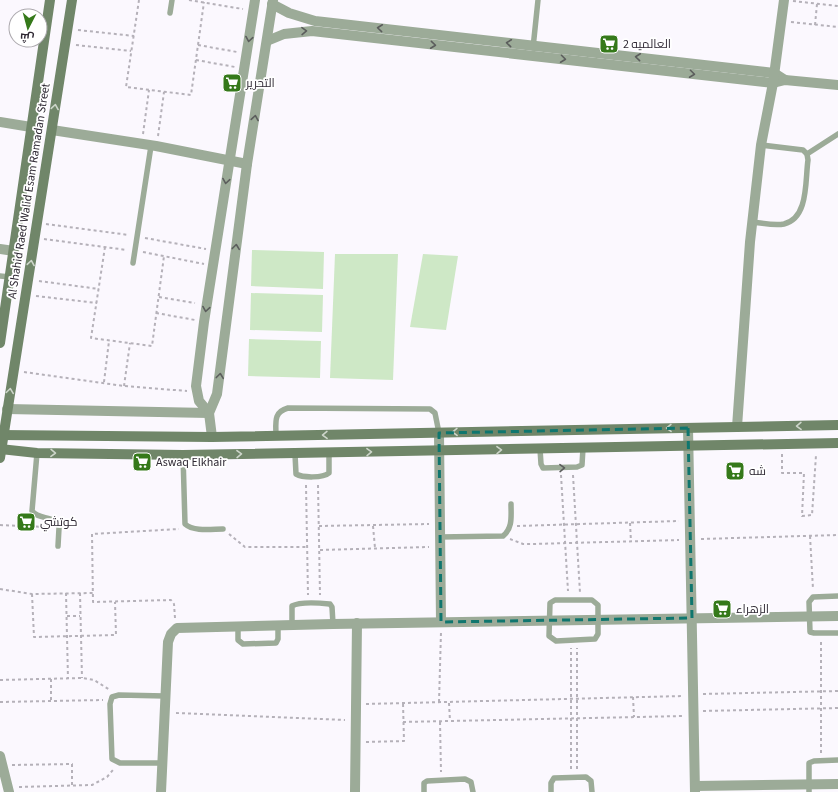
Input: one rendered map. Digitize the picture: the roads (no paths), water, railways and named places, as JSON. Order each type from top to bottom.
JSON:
[{"type":"street","name":"Al Shahid Raed Walid Esam Ramadan Street","points":[[0,343],[5,281],[14,251],[50,0]]},
{"type":"street","name":"Al Shahid Raed Walid Esam Ramadan Street","points":[[0,452],[27,295],[72,0]]},
{"type":"street","points":[[209,413],[199,401],[196,392],[206,306],[255,0]]},
{"type":"street","points":[[737,427],[752,222],[761,145],[773,83],[784,0]]},
{"type":"street","points":[[212,437],[209,413],[217,394],[247,164],[273,2],[293,15],[315,21],[774,73],[784,80]]},
{"type":"street","points":[[267,41],[284,34],[312,31],[773,83],[784,80],[838,84]]},
{"type":"street","points":[[0,122],[31,127]]},
{"type":"street","points":[[52,130],[149,145],[247,164]]},
{"type":"street","points":[[0,249],[14,251]]},
{"type":"street","points":[[8,409],[209,413]]},
{"type":"street","points":[[2,434],[212,437],[838,425]]},
{"type":"street","points":[[688,428],[695,789],[808,788],[838,784]]},
{"type":"street","points":[[439,433],[441,622]]},
{"type":"street","points":[[183,437],[183,455]]},
{"type":"street","points":[[0,452],[183,455],[295,454],[838,443]]},
{"type":"street","points":[[161,792],[161,763],[168,642],[171,634],[177,628],[292,624],[838,616]]},
{"type":"street","points":[[356,792],[357,623]]},
{"type":"street","points":[[2,761],[9,790]]},
{"type":"lane","points":[[170,13],[172,0]]},
{"type":"lane","points":[[532,56],[538,0]]},
{"type":"lane","points":[[807,154],[838,134]]},
{"type":"lane","points":[[133,263],[149,145]]},
{"type":"lane","points":[[752,222],[783,224],[789,222],[798,214],[802,203],[808,160],[807,154],[800,149],[761,145]]},
{"type":"lane","points":[[276,436],[276,415],[281,410],[288,408],[430,409],[435,413],[439,433]]},
{"type":"lane","points":[[540,449],[542,466],[546,468],[573,468],[582,465],[583,448]]},
{"type":"lane","points":[[37,453],[32,511],[36,515],[54,520],[59,528],[58,546]]},
{"type":"lane","points":[[295,454],[296,474],[318,476],[326,475],[328,473],[329,453]]},
{"type":"lane","points":[[183,455],[185,524],[189,528],[195,529],[223,529]]},
{"type":"lane","points":[[440,542],[503,536],[508,532],[511,526],[511,504]]},
{"type":"lane","points":[[838,596],[813,597],[808,602],[810,632],[838,633]]},
{"type":"lane","points":[[555,600],[592,600],[596,602],[598,620],[598,634],[595,639],[556,641],[550,638],[550,603],[555,600]]},
{"type":"lane","points":[[292,624],[292,606],[296,604],[332,605],[333,624]]},
{"type":"lane","points":[[238,626],[238,640],[243,644],[276,643],[278,639],[278,625]]},
{"type":"lane","points":[[161,763],[115,762],[111,755],[110,700],[115,695],[165,696]]},
{"type":"lane","points":[[808,788],[809,763],[821,760],[838,760]]},
{"type":"lane","points":[[551,792],[551,783],[554,778],[574,777],[586,777],[590,779],[592,792]]},
{"type":"lane","points":[[424,792],[424,783],[427,781],[442,780],[469,780],[472,785],[473,792]]},
{"type":"place","name":"العالميه 2","points":[[609,44]]},
{"type":"place","name":"التحرير","points":[[232,83]]},
{"type":"place","name":"Aswaq Elkhair","points":[[142,462]]},
{"type":"place","name":"شه","points":[[735,471]]},
{"type":"place","name":"كوتشي","points":[[26,522]]},
{"type":"place","name":"الزهراء","points":[[722,609]]}]
